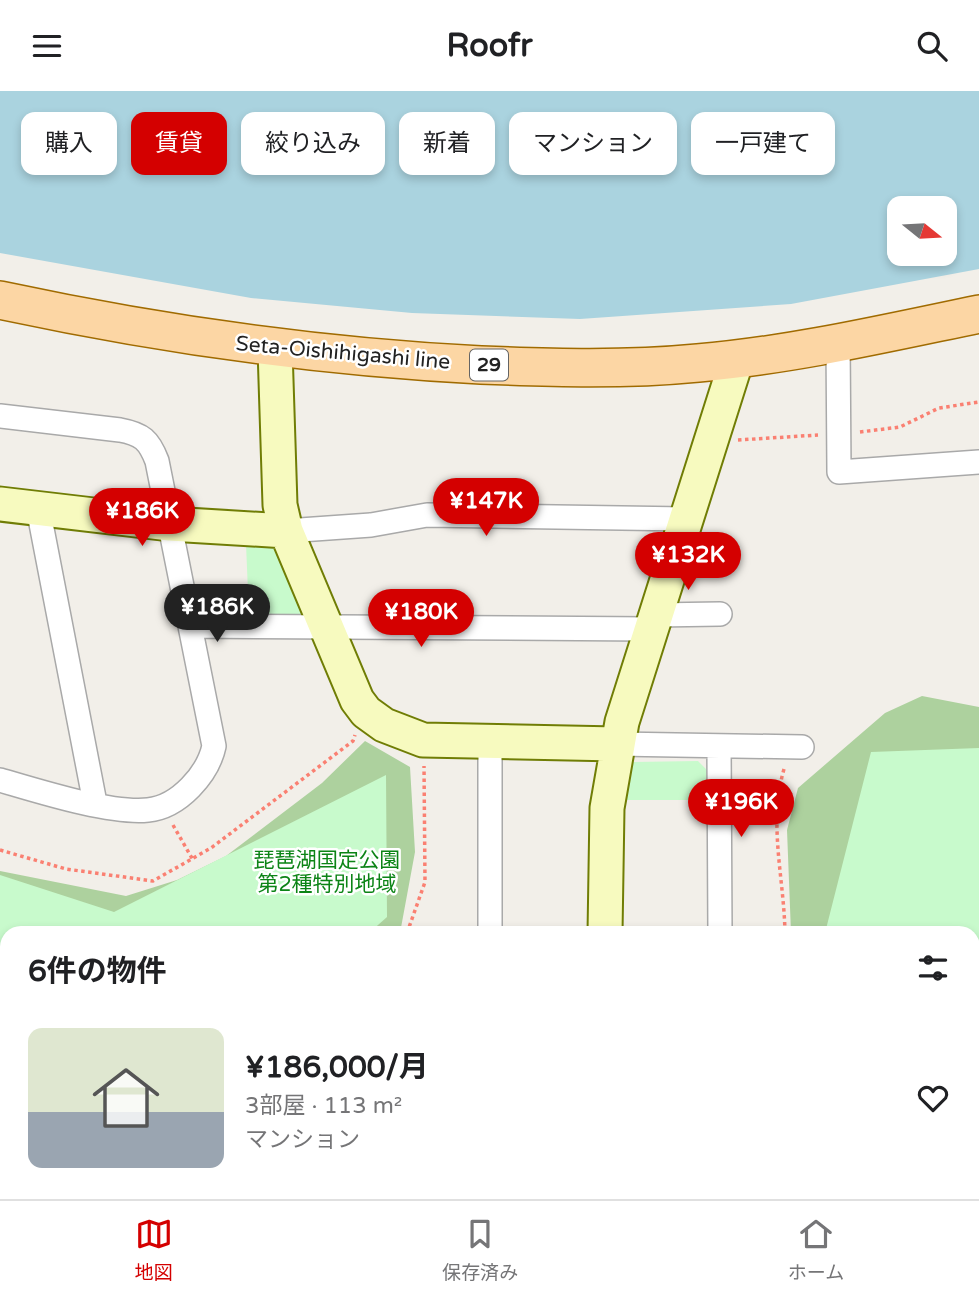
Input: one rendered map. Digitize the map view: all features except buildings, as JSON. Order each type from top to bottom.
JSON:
[{"type":"main road","name":"Seta-Oishihigashi line","points":[[0,300],[275,349],[526,367],[627,368],[737,359],[979,313]]},
{"type":"street","points":[[838,341],[839,472],[979,463]]},
{"type":"street","points":[[275,349],[281,505],[286,531],[357,700],[366,712],[384,725],[423,740],[797,747]]},
{"type":"street","points":[[605,926],[607,808],[617,744],[737,359]]},
{"type":"street","points":[[0,417],[139,433],[150,443],[157,461],[214,746],[211,759],[200,778],[162,806],[137,810],[95,803],[0,780]]},
{"type":"street","points":[[0,504],[170,524],[286,531],[371,525],[427,515],[686,519]]},
{"type":"street","points":[[38,508],[95,803]]},
{"type":"street","points":[[191,626],[654,622],[720,614]]},
{"type":"street","points":[[490,741],[490,926]]},
{"type":"street","points":[[719,746],[720,926]]},
{"type":"path","points":[[0,850],[66,869],[153,881],[193,860],[353,741],[366,712]]},
{"type":"path","points":[[409,926],[425,882],[423,740]]},
{"type":"path","points":[[785,926],[784,886],[776,853],[776,810],[780,785],[797,747]]},
{"type":"path","points":[[162,806],[193,860]]},
{"type":"green space","points":[[276,543],[306,611],[298,617],[249,616],[246,544]]},
{"type":"green space","points":[[922,696],[979,707],[979,926],[791,926],[787,830],[798,788],[885,713]]},
{"type":"green space","name":"琵琶湖国定公園 第2種特別地域","points":[[365,741],[410,767],[415,852],[401,926],[0,926],[0,871],[126,896],[177,880],[226,856],[322,783]]},
{"type":"green space","points":[[979,748],[979,926],[827,926],[871,752]]},
{"type":"green space","points":[[698,761],[709,772],[707,800],[624,800],[626,775],[633,762]]},
{"type":"green space","name":"琵琶湖国定公園 第2種特別地域","points":[[386,775],[387,917],[377,926],[0,926],[0,875],[114,912]]},
{"type":"water","points":[[0,91],[979,91],[979,269],[791,304],[580,319],[412,313],[251,298],[0,253]]}]
